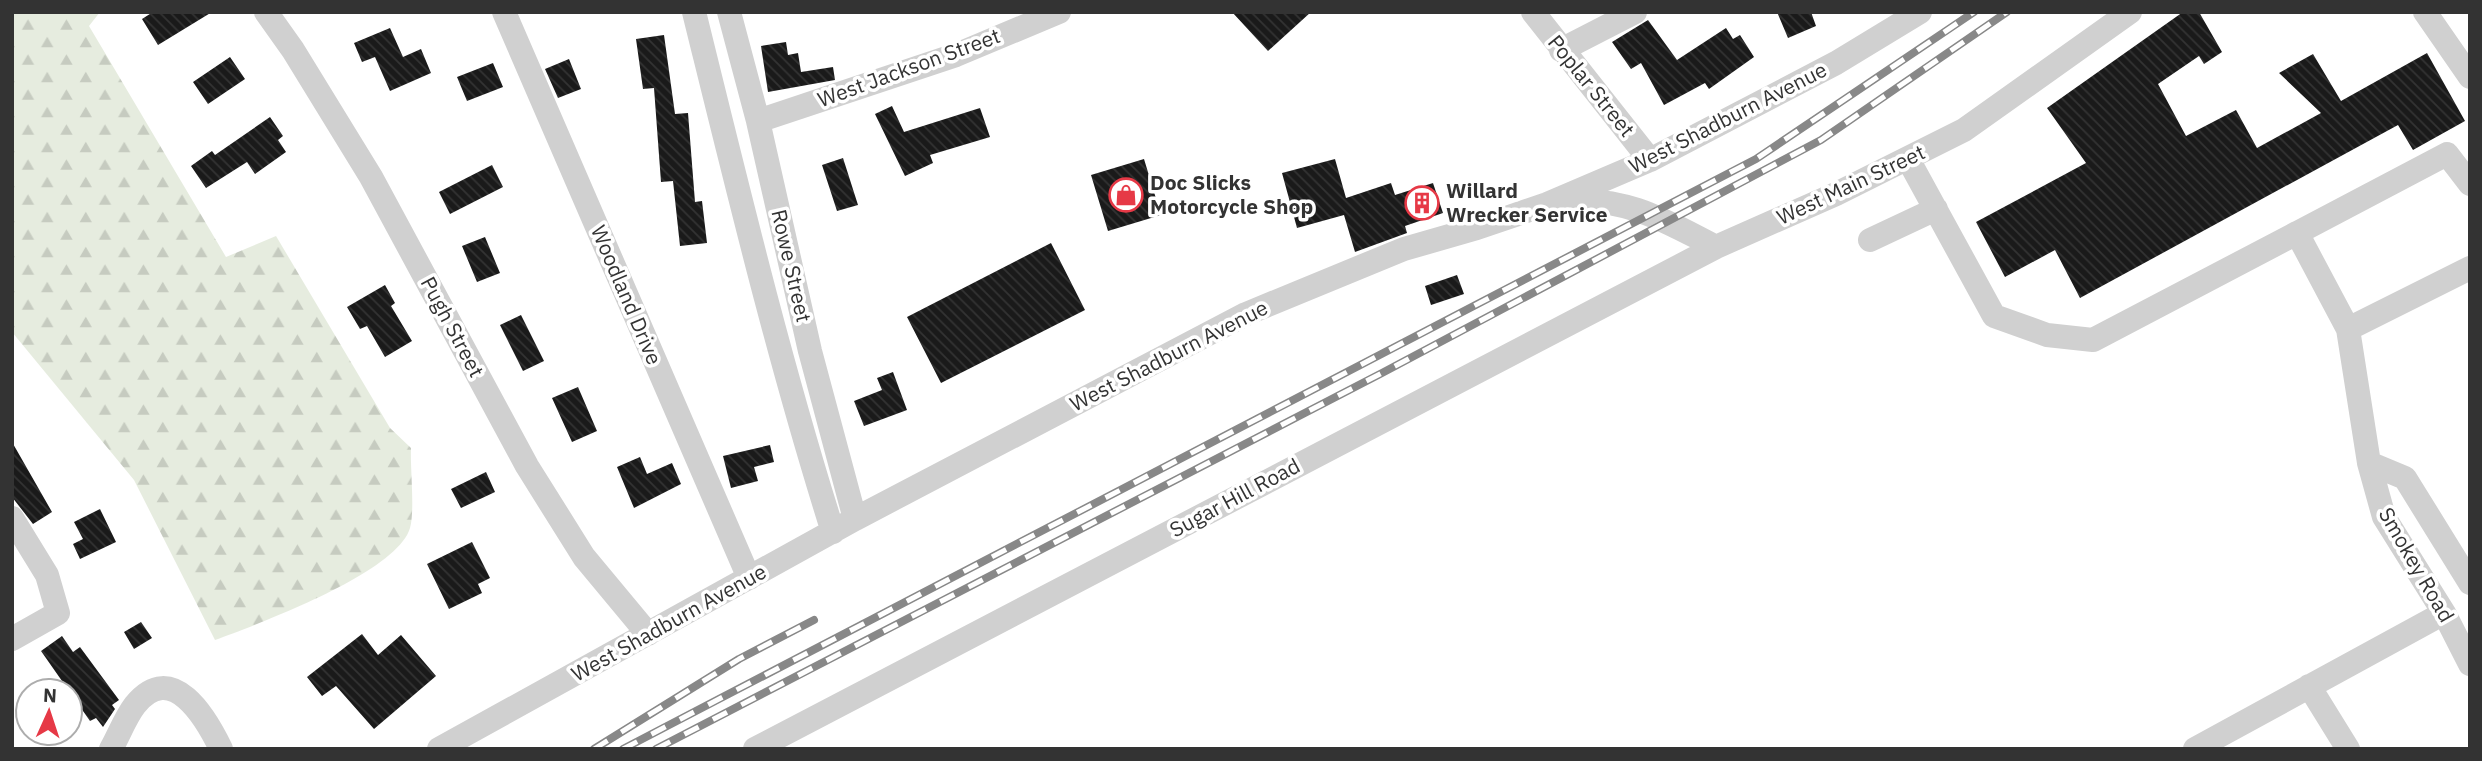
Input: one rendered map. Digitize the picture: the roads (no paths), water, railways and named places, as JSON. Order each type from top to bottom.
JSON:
[{"type":"street","name":"Pugh Street","points":[[265,12],[293,50],[371,177],[527,466],[584,557],[648,634]]},
{"type":"street","name":"Woodland Drive","points":[[504,12],[749,578]]},
{"type":"street","points":[[694,12],[751,240],[807,449],[833,532]]},
{"type":"street","name":"Rowe Street","points":[[729,12],[758,121],[810,351],[855,519]]},
{"type":"street","name":"West Jackson Street","points":[[758,121],[956,55],[1059,12]]},
{"type":"street","name":"Poplar Street","points":[[1533,12],[1650,160]]},
{"type":"street","points":[[1561,50],[1635,12]]},
{"type":"street","name":"West Shadburn Avenue","points":[[439,749],[855,519],[1246,314],[1404,249],[1547,204],[1650,160],[1836,63],[1920,12]]},
{"type":"street","name":"West Main Street","points":[[1716,247],[1908,159],[1964,130],[2130,12]]},
{"type":"street","points":[[2426,12],[2470,77]]},
{"type":"street","points":[[1908,159],[1994,316],[2047,335],[2093,340],[2447,154],[2470,184]]},
{"type":"street","points":[[1547,204],[1598,199],[1636,209],[1716,247]]},
{"type":"street","points":[[1870,240],[1936,209]]},
{"type":"street","name":"Smokey Road","points":[[2297,233],[2348,329],[2369,464],[2384,517],[2444,613],[2470,664]]},
{"type":"street","name":"Sugar Hill Road","points":[[755,749],[1716,247]]},
{"type":"street","points":[[2348,329],[2470,268]]},
{"type":"street","points":[[2369,464],[2405,478],[2470,583]]},
{"type":"street","points":[[12,518],[47,575],[58,613],[12,639]]},
{"type":"street","points":[[2195,749],[2444,613]]},
{"type":"street","points":[[2309,686],[2348,749]]},
{"type":"street","points":[[111,749],[134,706],[150,691],[162,689],[187,698],[199,709],[221,749]]},
{"type":"railway","points":[[623,749],[1756,159],[1974,12]]},
{"type":"railway","points":[[656,749],[1382,373],[1821,140],[2007,12]]},
{"type":"railway","points":[[594,749],[739,659],[814,620]]},
{"type":"place","name":"Doc Slicks Motorcycle Shop","points":[[1126,195]]},
{"type":"place","name":"Willard Wrecker Service","points":[[1422,203]]}]
